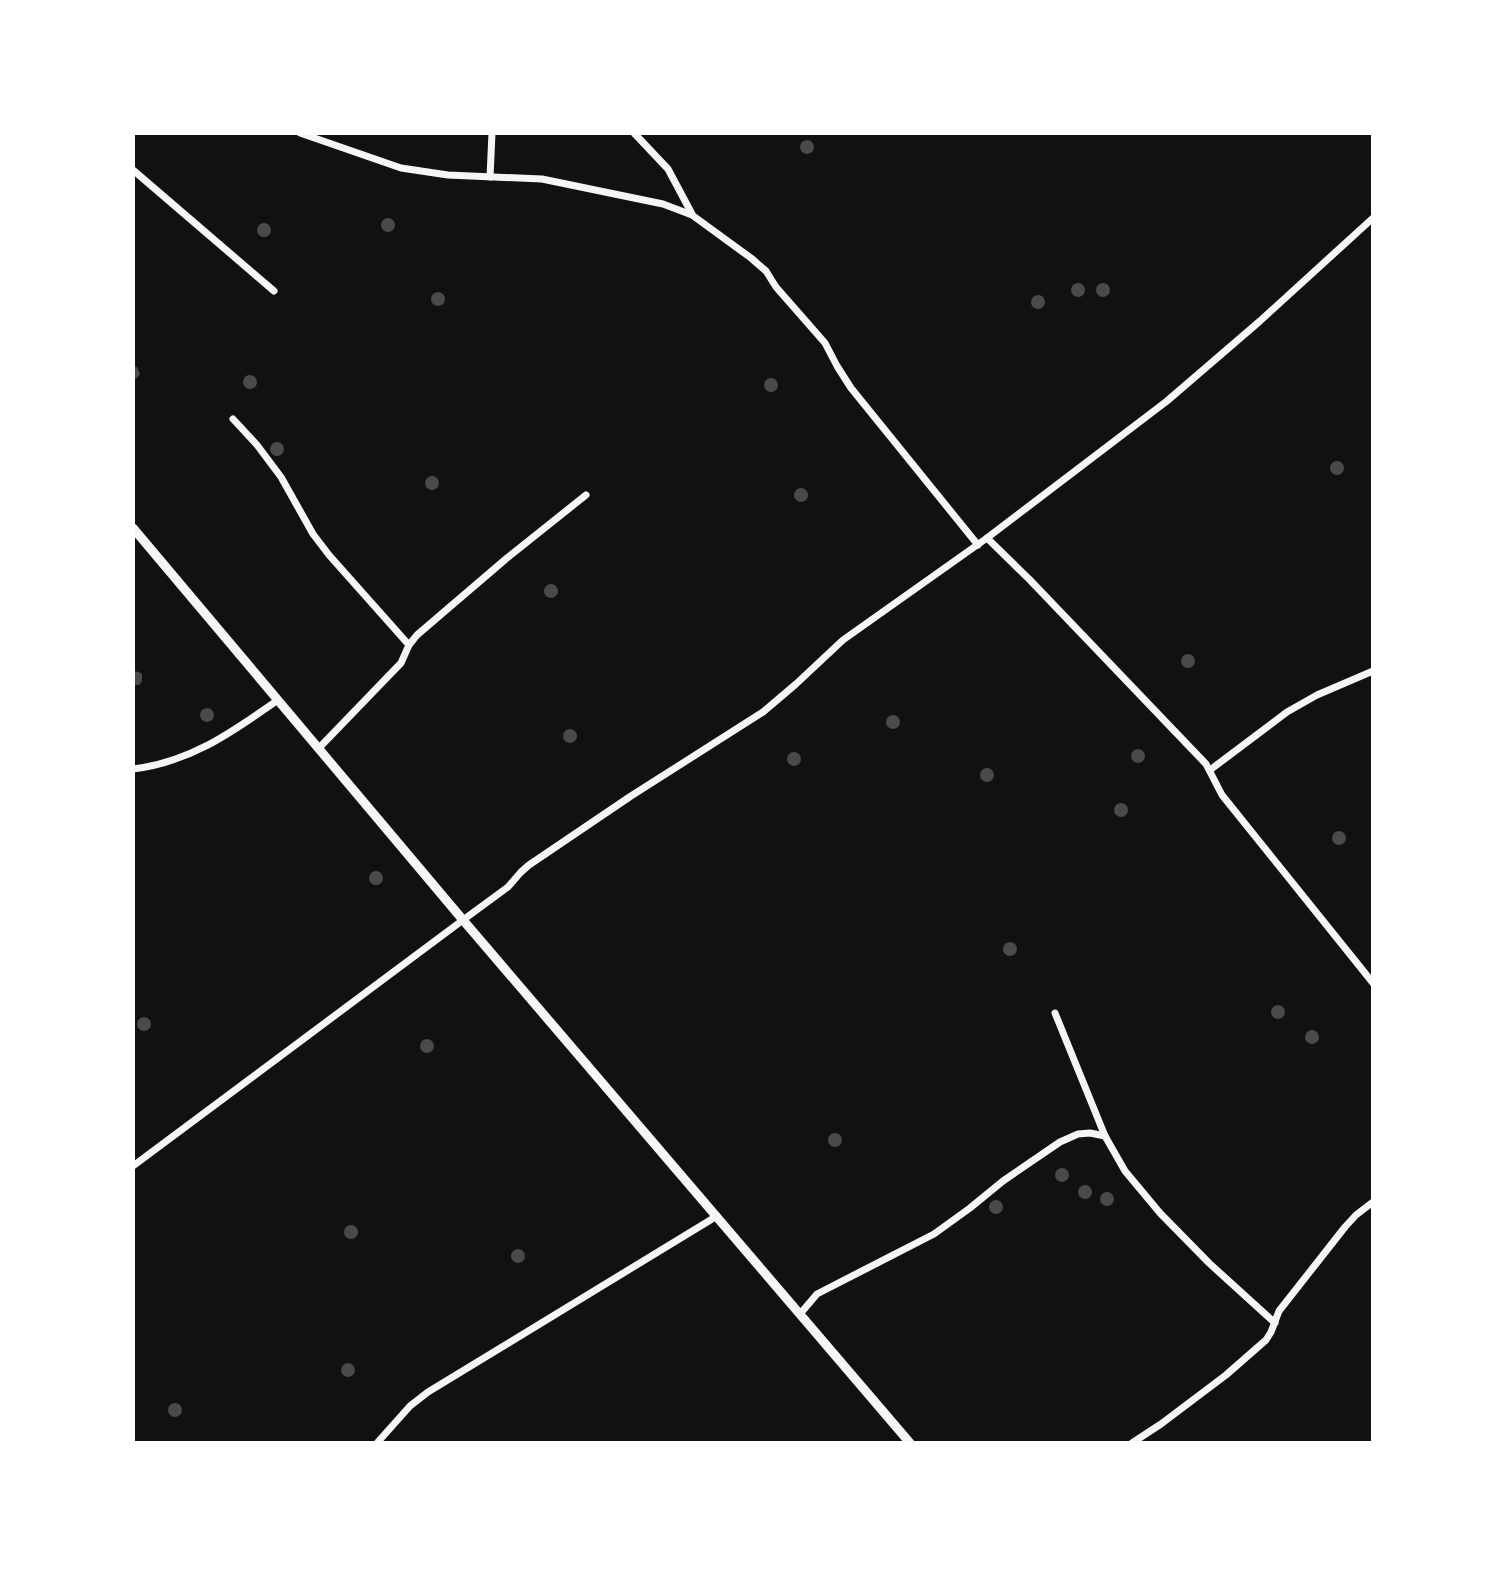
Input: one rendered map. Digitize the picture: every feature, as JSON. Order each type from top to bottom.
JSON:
[{"type":"street","points":[[300,133],[401,168],[447,175],[542,179],[663,205],[692,215],[765,271],[825,343],[851,388],[978,545]]},
{"type":"street","points":[[490,177],[492,133]]},
{"type":"street","points":[[634,133],[668,169],[692,215]]},
{"type":"street","points":[[133,170],[274,290]]},
{"type":"street","points":[[133,1166],[508,887],[529,865],[763,712],[843,639],[978,545],[1167,401],[1373,218]]},
{"type":"street","points":[[233,419],[281,477],[313,534],[329,555],[409,645]]},
{"type":"street","points":[[319,748],[401,663],[417,635],[586,495]]},
{"type":"street","points":[[133,528],[909,1443]]},
{"type":"street","points":[[987,538],[1210,770],[1222,795],[1373,983]]},
{"type":"street","points":[[1210,770],[1287,712],[1317,695],[1373,671]]},
{"type":"street","points":[[133,769],[157,766],[196,752],[230,733],[278,700]]},
{"type":"street","points":[[1055,1013],[1105,1136],[1125,1171],[1160,1213],[1209,1263],[1275,1323]]},
{"type":"street","points":[[800,1314],[817,1294],[934,1234],[1003,1181],[1060,1142],[1078,1134],[1105,1136]]},
{"type":"street","points":[[1132,1443],[1226,1375],[1266,1340],[1279,1311],[1345,1227],[1373,1202]]},
{"type":"street","points":[[377,1443],[410,1406],[428,1392],[717,1216]]},
{"type":"building","points":[[804,140],[810,140],[814,147],[810,154],[804,154],[800,150],[800,144]]},
{"type":"building","points":[[385,218],[391,218],[395,225],[391,232],[385,232],[381,228],[381,222]]},
{"type":"building","points":[[261,223],[267,223],[271,230],[267,237],[261,237],[257,233],[257,227]]},
{"type":"building","points":[[1075,283],[1081,283],[1085,290],[1081,297],[1075,297],[1071,293],[1071,287]]},
{"type":"building","points":[[1100,283],[1106,283],[1110,290],[1106,297],[1100,297],[1096,293],[1096,287]]},
{"type":"building","points":[[435,292],[441,292],[445,299],[441,306],[435,306],[431,302],[431,296]]},
{"type":"building","points":[[1035,295],[1041,295],[1045,302],[1041,309],[1035,309],[1031,305],[1031,299]]},
{"type":"building","points":[[133,366],[137,367],[140,374],[133,380]]},
{"type":"building","points":[[247,375],[253,375],[257,382],[253,389],[247,389],[243,385],[243,379]]},
{"type":"building","points":[[768,378],[774,378],[778,385],[774,392],[768,392],[764,388],[764,382]]},
{"type":"building","points":[[274,442],[280,442],[284,449],[280,456],[274,456],[270,452],[270,446]]},
{"type":"building","points":[[1334,461],[1340,461],[1344,468],[1340,475],[1334,475],[1330,471],[1330,465]]},
{"type":"building","points":[[429,476],[435,476],[439,483],[435,490],[429,490],[425,486],[425,480]]},
{"type":"building","points":[[798,488],[804,488],[808,495],[804,502],[798,502],[794,498],[794,492]]},
{"type":"building","points":[[548,584],[554,584],[558,591],[554,598],[548,598],[544,594],[544,588]]},
{"type":"building","points":[[1185,654],[1191,654],[1195,661],[1191,668],[1185,668],[1181,664],[1181,658]]},
{"type":"building","points":[[133,671],[142,674],[139,685],[133,685]]},
{"type":"building","points":[[204,708],[210,708],[214,715],[210,722],[204,722],[200,718],[200,712]]},
{"type":"building","points":[[890,715],[896,715],[900,722],[896,729],[890,729],[886,725],[886,719]]},
{"type":"building","points":[[567,729],[573,729],[577,736],[573,743],[567,743],[563,739],[563,733]]},
{"type":"building","points":[[1135,749],[1141,749],[1145,756],[1141,763],[1135,763],[1131,759],[1131,753]]},
{"type":"building","points":[[791,752],[797,752],[801,759],[797,766],[791,766],[787,762],[787,756]]},
{"type":"building","points":[[984,768],[990,768],[994,775],[990,782],[984,782],[980,778],[980,772]]},
{"type":"building","points":[[1118,803],[1124,803],[1128,810],[1124,817],[1118,817],[1114,813],[1114,807]]},
{"type":"building","points":[[1336,831],[1342,831],[1346,838],[1342,845],[1336,845],[1332,841],[1332,835]]},
{"type":"building","points":[[373,871],[379,871],[383,878],[379,885],[373,885],[369,881],[369,875]]},
{"type":"building","points":[[1007,942],[1013,942],[1017,949],[1013,956],[1007,956],[1003,952],[1003,946]]},
{"type":"building","points":[[1275,1005],[1281,1005],[1285,1012],[1281,1019],[1275,1019],[1271,1015],[1271,1009]]},
{"type":"building","points":[[141,1017],[147,1017],[151,1024],[147,1031],[141,1031],[137,1027],[137,1021]]},
{"type":"building","points":[[1309,1030],[1315,1030],[1319,1037],[1315,1044],[1309,1044],[1305,1040],[1305,1034]]},
{"type":"building","points":[[424,1039],[430,1039],[434,1046],[430,1053],[424,1053],[420,1049],[420,1043]]},
{"type":"building","points":[[832,1133],[838,1133],[842,1140],[838,1147],[832,1147],[828,1143],[828,1137]]},
{"type":"building","points":[[1059,1168],[1065,1168],[1069,1175],[1065,1182],[1059,1182],[1055,1178],[1055,1172]]},
{"type":"building","points":[[1082,1185],[1088,1185],[1092,1192],[1088,1199],[1082,1199],[1078,1195],[1078,1189]]},
{"type":"building","points":[[1104,1192],[1110,1192],[1114,1199],[1110,1206],[1104,1206],[1100,1202],[1100,1196]]},
{"type":"building","points":[[993,1200],[999,1200],[1003,1207],[999,1214],[993,1214],[989,1210],[989,1204]]},
{"type":"building","points":[[348,1225],[354,1225],[358,1232],[354,1239],[348,1239],[344,1235],[344,1229]]},
{"type":"building","points":[[515,1249],[521,1249],[525,1256],[521,1263],[515,1263],[511,1259],[511,1253]]},
{"type":"building","points":[[345,1363],[351,1363],[355,1370],[351,1377],[345,1377],[341,1373],[341,1367]]},
{"type":"building","points":[[172,1403],[178,1403],[182,1410],[178,1417],[172,1417],[168,1413],[168,1407]]}]
